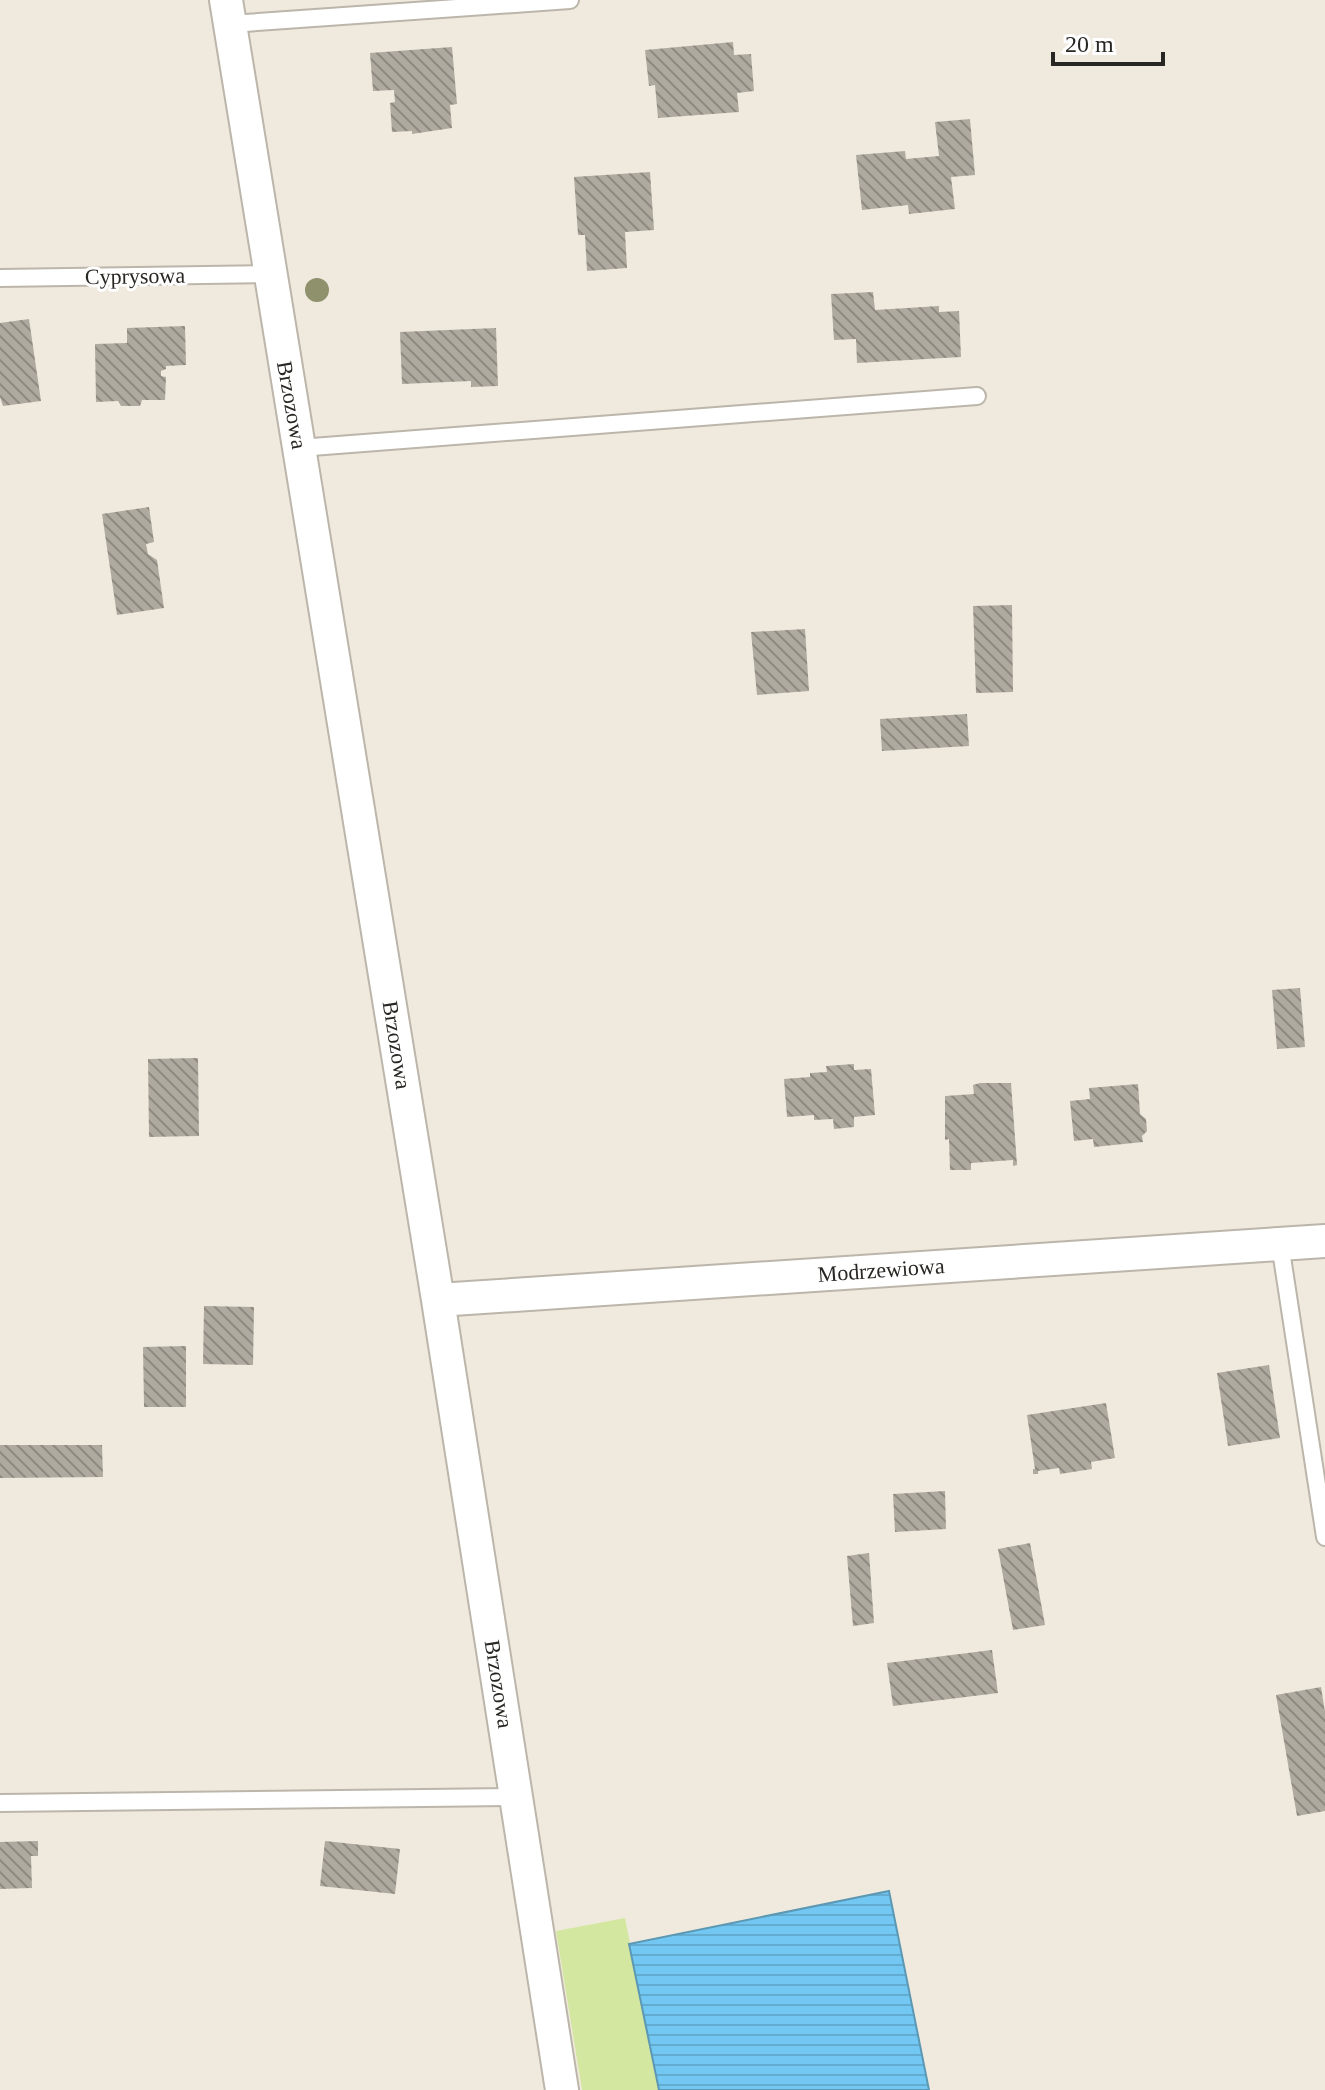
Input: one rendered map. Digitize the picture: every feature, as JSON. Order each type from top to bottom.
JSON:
[{"type":"street","name":"Brzozowa","points":[[228,12],[438,1300],[562,2090]]},
{"type":"street","name":"Modrzewiowa","points":[[438,1300],[1325,1241]]},
{"type":"lane","points":[[228,12],[570,0]]},
{"type":"lane","name":"Cyprysowa","points":[[0,278],[270,274]]},
{"type":"lane","points":[[299,448],[977,396]]},
{"type":"lane","points":[[1280,1244],[1325,1537]]},
{"type":"lane","points":[[0,1803],[516,1797]]},
{"type":"green space","points":[[625,1918],[659,2090],[582,2090],[556,1931]]},
{"type":"water","points":[[889,1891],[929,2090],[659,2090],[629,1944]]},
{"type":"building","points":[[733,42],[734,55],[751,54],[754,91],[737,93],[739,112],[658,118],[655,85],[649,86],[645,50]]},
{"type":"building","points":[[452,47],[457,104],[450,105],[452,128],[412,134],[412,131],[392,132],[390,103],[395,102],[394,90],[373,91],[370,53]]},
{"type":"building","points":[[970,119],[975,175],[951,177],[955,209],[909,214],[908,205],[862,210],[856,155],[905,151],[906,159],[939,156],[935,122]]},
{"type":"building","points":[[650,172],[654,230],[625,232],[627,268],[587,271],[585,235],[578,235],[574,177]]},
{"type":"building","points":[[873,292],[875,310],[939,306],[939,312],[959,311],[961,357],[857,363],[856,339],[834,340],[831,294]]},
{"type":"building","points":[[29,319],[41,401],[3,406],[0,397],[0,323]]},
{"type":"building","points":[[185,326],[186,365],[166,366],[161,371],[161,376],[166,377],[165,400],[142,400],[140,406],[121,406],[118,401],[96,402],[95,344],[127,343],[127,328]]},
{"type":"building","points":[[496,328],[498,386],[471,387],[471,381],[402,384],[400,332]]},
{"type":"building","points":[[149,507],[154,542],[146,544],[148,554],[157,560],[164,608],[117,615],[102,514]]},
{"type":"building","points":[[1012,605],[1013,692],[976,693],[973,606]]},
{"type":"building","points":[[805,629],[809,691],[757,695],[751,632]]},
{"type":"building","points":[[967,714],[969,746],[882,751],[880,719]]},
{"type":"building","points":[[1300,988],[1305,1047],[1277,1049],[1272,990]]},
{"type":"building","points":[[198,1058],[199,1136],[149,1137],[148,1059]]},
{"type":"building","points":[[854,1064],[854,1070],[871,1069],[875,1115],[854,1117],[854,1127],[834,1129],[833,1119],[814,1120],[814,1115],[787,1117],[784,1079],[827,1072],[826,1066]]},
{"type":"building","points":[[1011,1083],[1017,1165],[1013,1166],[1013,1160],[971,1163],[971,1170],[950,1170],[949,1139],[945,1140],[945,1096],[974,1094],[973,1085]]},
{"type":"building","points":[[1138,1084],[1140,1114],[1146,1119],[1147,1131],[1142,1136],[1143,1142],[1094,1147],[1093,1139],[1074,1141],[1070,1101],[1090,1099],[1089,1088]]},
{"type":"building","points":[[204,1306],[254,1307],[253,1365],[203,1364]]},
{"type":"building","points":[[186,1346],[186,1407],[144,1407],[143,1347]]},
{"type":"building","points":[[1269,1365],[1280,1438],[1228,1446],[1217,1373]]},
{"type":"building","points":[[1106,1403],[1115,1458],[1091,1462],[1092,1469],[1060,1474],[1059,1468],[1033,1474],[1035,1469],[1027,1415]]},
{"type":"building","points":[[0,1445],[102,1445],[103,1477],[0,1478]]},
{"type":"building","points":[[945,1491],[946,1529],[895,1532],[893,1494]]},
{"type":"building","points":[[1030,1543],[1045,1625],[1013,1630],[998,1549]]},
{"type":"building","points":[[869,1553],[874,1623],[853,1626],[847,1556]]},
{"type":"building","points":[[992,1650],[998,1693],[893,1706],[887,1663]]},
{"type":"building","points":[[1321,1687],[1325,1712],[1325,1811],[1297,1816],[1276,1695]]},
{"type":"building","points":[[38,1841],[38,1856],[31,1856],[32,1888],[0,1889],[0,1842]]},
{"type":"building","points":[[325,1841],[400,1849],[395,1894],[320,1886]]}]
